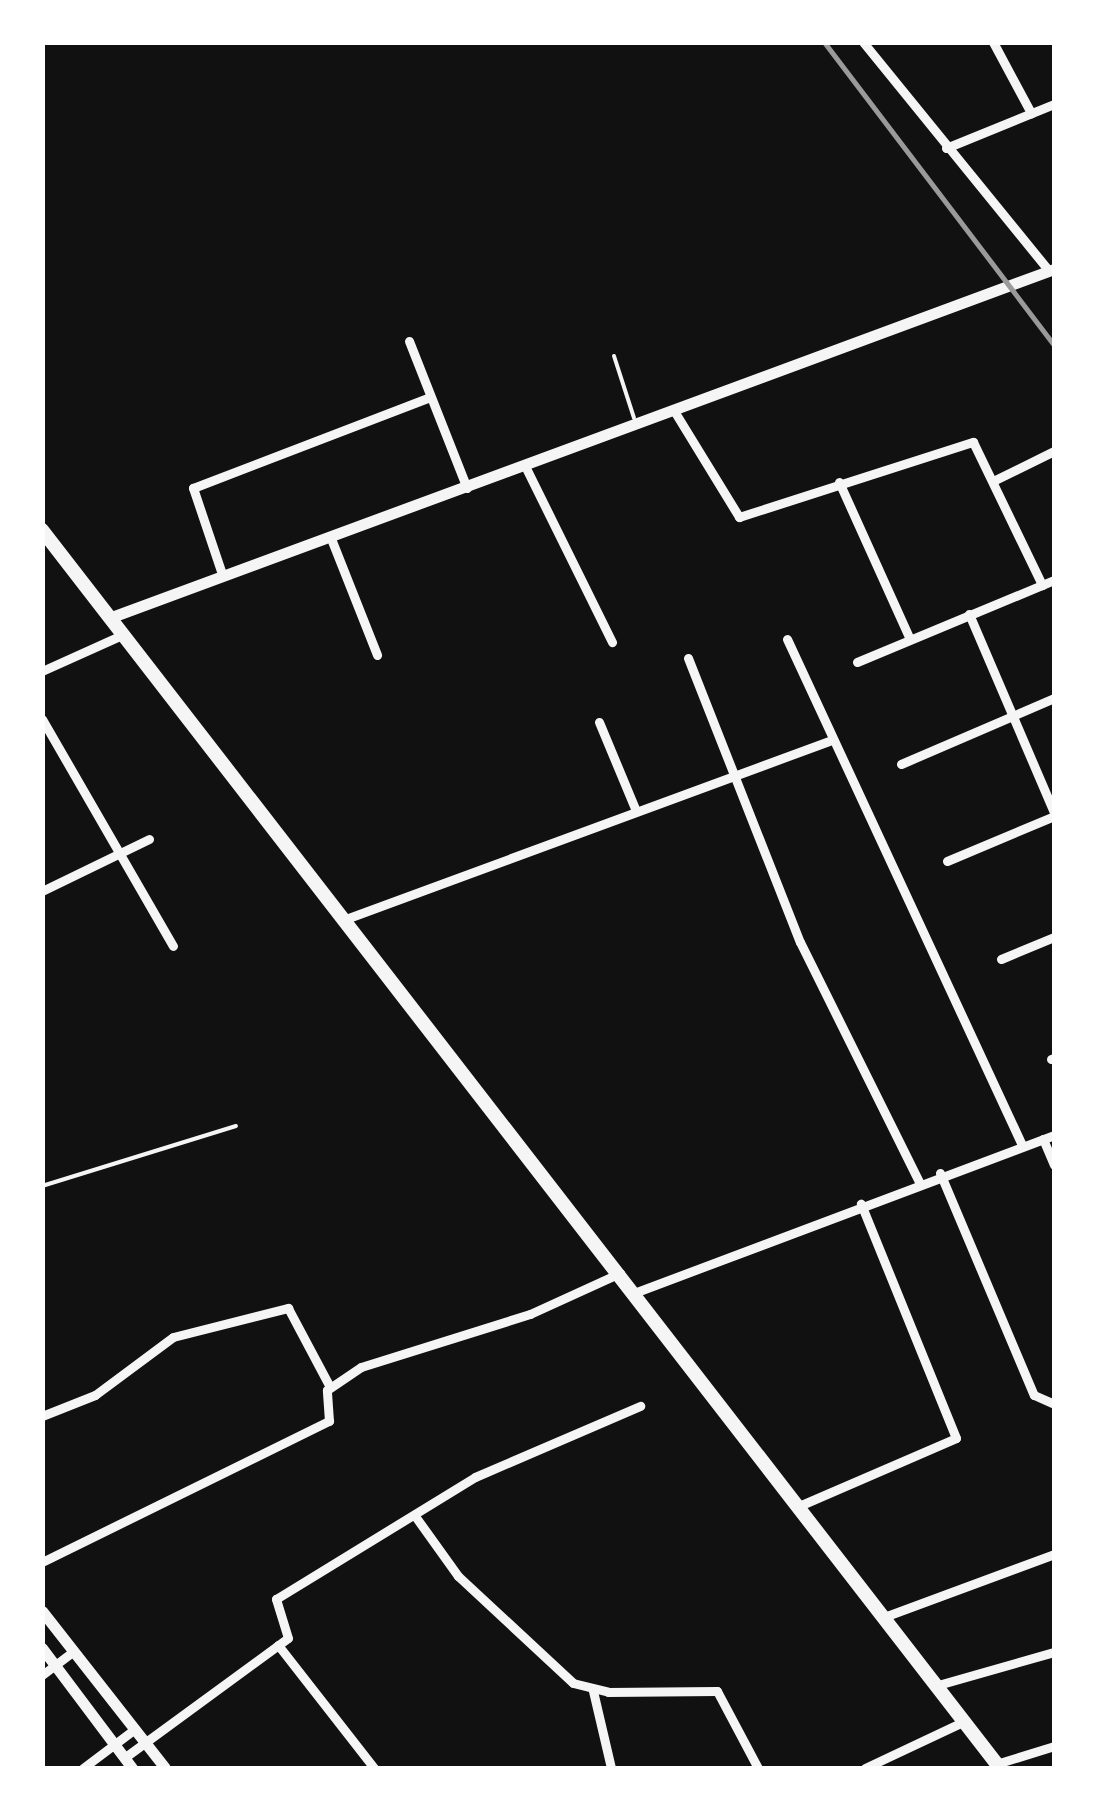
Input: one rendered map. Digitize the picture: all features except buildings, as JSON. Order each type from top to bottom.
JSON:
[{"type":"main road","points":[[42,530],[620,1272],[998,1766]]},
{"type":"street","points":[[109,618],[222,574],[527,470],[1051,269],[946,148],[863,42]]},
{"type":"street","points":[[993,42],[1031,113]]},
{"type":"street","points":[[946,148],[1054,104]]},
{"type":"street","points":[[409,341],[428,398],[467,488]]},
{"type":"street","points":[[222,574],[193,488],[428,398]]},
{"type":"street","points":[[676,414],[739,518],[968,442],[994,480],[1042,585]]},
{"type":"street","points":[[994,480],[1054,452]]},
{"type":"street","points":[[527,470],[612,642]]},
{"type":"street","points":[[839,482],[910,639]]},
{"type":"street","points":[[330,536],[378,655]]},
{"type":"street","points":[[857,662],[1054,580]]},
{"type":"street","points":[[947,861],[1054,814],[969,614]]},
{"type":"street","points":[[42,670],[122,635]]},
{"type":"street","points":[[786,639],[829,742],[1022,1145]]},
{"type":"street","points":[[688,658],[731,777],[918,1182]]},
{"type":"street","points":[[900,764],[1054,698]]},
{"type":"street","points":[[42,720],[173,946]]},
{"type":"street","points":[[599,722],[636,811]]},
{"type":"street","points":[[343,920],[829,742]]},
{"type":"street","points":[[42,890],[149,839]]},
{"type":"street","points":[[1001,960],[1054,938]]},
{"type":"street","points":[[634,1293],[918,1182],[1054,1135]]},
{"type":"street","points":[[1043,1139],[1054,1166]]},
{"type":"street","points":[[940,1174],[1034,1395],[1054,1404]]},
{"type":"street","points":[[799,1506],[956,1438],[861,1204]]},
{"type":"street","points":[[330,1388],[361,1367],[530,1314],[620,1272]]},
{"type":"street","points":[[42,1416],[95,1394],[173,1338],[288,1308],[330,1388],[329,1421],[42,1562]]},
{"type":"street","points":[[42,1648],[128,1764],[146,1742],[278,1646],[290,1632],[276,1599],[474,1476],[640,1406]]},
{"type":"street","points":[[415,1516],[486,1604],[592,1692],[612,1768]]},
{"type":"street","points":[[884,1618],[1054,1554]]},
{"type":"street","points":[[42,1611],[164,1768]]},
{"type":"street","points":[[278,1646],[374,1768]]},
{"type":"street","points":[[42,1674],[74,1651]]},
{"type":"street","points":[[938,1685],[1054,1652]]},
{"type":"street","points":[[592,1692],[717,1691],[758,1768]]},
{"type":"street","points":[[864,1768],[965,1720]]},
{"type":"street","points":[[83,1768],[136,1729]]},
{"type":"street","points":[[998,1766],[1054,1746]]},
{"type":"lane","points":[[614,356],[638,428]]},
{"type":"lane","points":[[42,1186],[236,1126]]},
{"type":"railway","points":[[824,42],[1054,345]]}]
